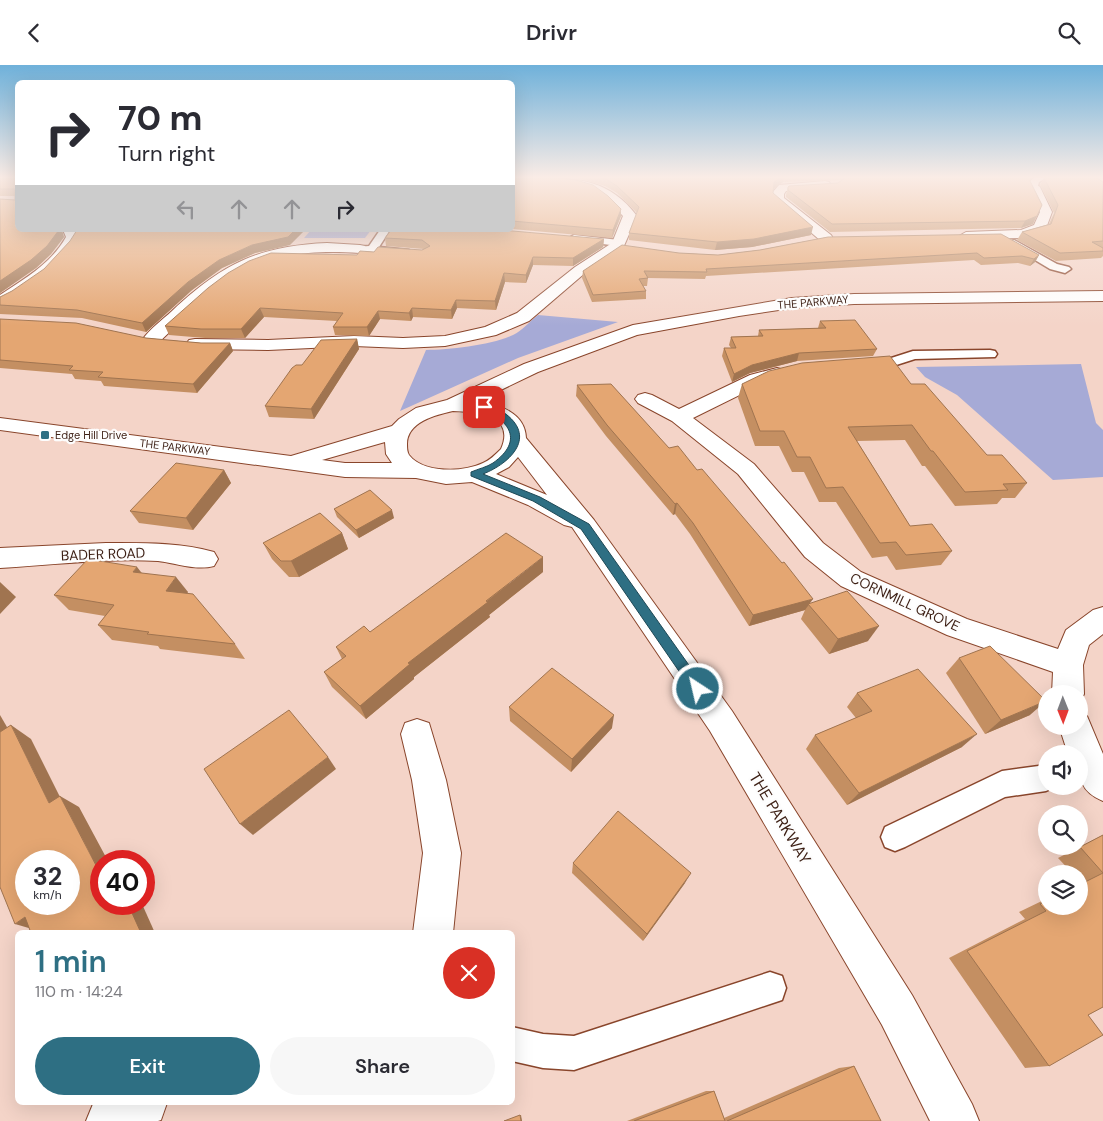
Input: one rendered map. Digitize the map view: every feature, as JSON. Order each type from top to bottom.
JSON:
[{"type":"street","points":[[134,336],[151,340],[205,345],[268,345],[318,341],[403,343],[445,341],[490,331],[523,317],[580,270],[618,244],[625,227]]},
{"type":"street","points":[[807,242],[833,238],[818,227]]},
{"type":"street","points":[[956,236],[1001,236],[1023,233],[1040,227]]},
{"type":"street","points":[[0,302],[48,269],[68,248],[72,237],[71,232]]},
{"type":"street","points":[[618,244],[635,247]]},
{"type":"street","points":[[151,340],[217,281],[230,271],[251,262],[304,249],[330,246],[366,250]]},
{"type":"street","name":"THE PARKWAY","points":[[453,405],[531,368],[633,330],[677,321],[792,303],[854,299],[1103,296]]},
{"type":"street","points":[[514,414],[496,412],[484,407],[453,405],[439,407],[421,414],[406,423],[399,431],[395,442],[397,453],[404,463],[417,471],[435,476],[454,477],[474,474],[495,466],[510,453],[514,414],[531,368]]},
{"type":"street","points":[[679,417],[757,379],[797,369]]},
{"type":"street","name":"CORNMILL GROVE","points":[[645,399],[679,417],[746,469],[814,550],[851,579],[957,627],[1068,665]]},
{"type":"street","name":"THE PARKWAY","points":[[514,414],[585,526],[721,721],[897,1010],[955,1121]]},
{"type":"street","name":"THE PARKWAY","points":[[0,424],[345,470],[417,471]]},
{"type":"street","name":"THE PARKWAY","points":[[291,462],[399,431]]},
{"type":"street","name":"THE PARKWAY","points":[[474,474],[536,499],[585,526]]},
{"type":"street","name":"BADER ROAD","points":[[0,558],[158,552],[205,559]]},
{"type":"street","points":[[1068,685],[1068,665],[1076,638],[1103,618]]},
{"type":"street","points":[[417,734],[429,780],[442,853],[433,930]]},
{"type":"street","points":[[1078,735],[1093,779]]},
{"type":"street","points":[[110,1121],[140,1105]]},
{"type":"lane","points":[[366,250],[383,232]]},
{"type":"lane","points":[[1001,236],[1054,267],[1065,269]]},
{"type":"lane","points":[[560,237],[618,244]]},
{"type":"lane","points":[[366,250],[414,252]]},
{"type":"lane","points":[[881,364],[913,355],[990,354]]},
{"type":"lane","points":[[895,837],[1002,784],[1038,779]]},
{"type":"lane","points":[[515,1045],[543,1051],[574,1053],[770,988]]},
{"type":"shaded area","points":[[309,232],[370,232],[365,238],[304,238]]},
{"type":"shaded area","points":[[538,315],[618,322],[518,358],[400,411],[426,350],[471,346],[504,339],[520,331]]},
{"type":"shaded area","points":[[1081,364],[1096,423],[1103,430],[1103,477],[1053,480],[957,395],[925,377],[916,367]]},
{"type":"building","points":[[0,227],[15,227],[15,232],[58,232],[47,246],[31,260],[0,281]]},
{"type":"building","points":[[582,227],[614,227],[613,230]]},
{"type":"building","points":[[631,227],[812,227],[754,239],[717,242],[629,233]]},
{"type":"building","points":[[1039,227],[1103,227],[1103,241],[1092,242],[1103,248],[1103,251],[1060,253],[1022,232]]},
{"type":"building","points":[[515,231],[604,239],[573,258],[533,257],[526,275],[504,273],[495,301],[456,300],[451,310],[412,308],[409,313],[378,311],[367,327],[333,327],[343,313],[260,308],[241,329],[201,329],[165,326],[228,273],[249,261],[271,253],[357,255],[360,251],[374,252],[378,247],[422,250],[430,246],[422,240],[385,238],[390,232]]},
{"type":"building","points":[[76,232],[293,232],[288,237],[252,245],[219,260],[188,282],[142,323],[77,310],[0,305],[0,297],[44,269],[70,241]]},
{"type":"building","points":[[1001,234],[1039,255],[1034,259],[1022,256],[984,258],[977,253],[706,269],[707,272],[644,271],[648,278],[639,279],[646,291],[593,295],[583,271],[622,245],[679,253],[718,255],[760,250],[828,237]]},
{"type":"building","points":[[0,319],[76,323],[146,338],[201,343],[230,343],[193,384],[98,377],[103,372],[69,370],[73,366],[0,360]]},
{"type":"building","points":[[855,320],[877,349],[799,353],[752,365],[734,374],[724,348],[736,348],[731,337],[763,336],[759,330],[826,328],[820,321]]},
{"type":"building","points":[[357,339],[311,409],[265,406],[292,368],[296,365],[302,365],[321,340]]},
{"type":"building","points":[[890,356],[911,384],[925,384],[987,455],[1002,455],[1027,483],[1003,484],[1008,490],[965,492],[912,425],[848,427],[910,526],[932,524],[952,551],[906,555],[896,542],[880,543],[843,487],[826,488],[810,457],[797,457],[784,431],[760,431],[742,384],[769,371],[802,363]]},
{"type":"building","points":[[611,384],[669,448],[678,446],[697,470],[702,469],[782,563],[784,562],[813,599],[753,615],[693,523],[607,425],[577,385]]},
{"type":"building","points":[[176,463],[224,470],[186,518],[130,511]]},
{"type":"building","points":[[370,490],[392,510],[356,530],[334,509]]},
{"type":"building","points":[[320,513],[342,533],[291,561],[281,561],[263,543]]},
{"type":"building","points":[[506,533],[543,557],[408,663],[410,664],[360,706],[324,672],[346,656],[336,647],[364,626],[370,632]]},
{"type":"building","points":[[88,559],[137,567],[133,572],[176,577],[166,591],[193,594],[235,644],[147,634],[149,632],[98,625],[114,605],[54,595]]},
{"type":"building","points":[[847,591],[879,626],[838,639],[808,604]]},
{"type":"building","points":[[990,646],[1038,693],[1038,704],[1001,720],[959,658]]},
{"type":"building","points":[[552,668],[614,715],[572,759],[509,707]]},
{"type":"building","points":[[918,669],[977,734],[859,793],[815,735],[872,711],[857,693]]},
{"type":"building","points":[[289,710],[328,757],[240,824],[204,769]]},
{"type":"building","points":[[11,725],[49,803],[60,796],[90,854],[90,915],[133,915],[140,930],[30,930],[25,917],[15,924],[0,887],[0,732]]},
{"type":"building","points":[[618,811],[691,873],[647,934],[573,863]]},
{"type":"building","points":[[1103,835],[1103,873],[1087,855],[1088,843]]},
{"type":"building","points":[[1103,873],[1103,1007],[1088,1015],[1103,1035],[1049,1066],[967,951],[1038,915],[1088,915],[1088,880]]},
{"type":"building","points":[[854,1066],[881,1121],[727,1121]]},
{"type":"building","points":[[714,1091],[725,1121],[634,1121]]},
{"type":"building","points":[[520,1115],[521,1121],[504,1121]]},
{"type":"place","name":"Edge Hill Drive","points":[[45,435]]},
{"type":"route","points":[[484,407],[507,419],[514,429],[516,440],[510,453],[495,466],[474,474],[536,499],[585,526],[698,689]]}]
